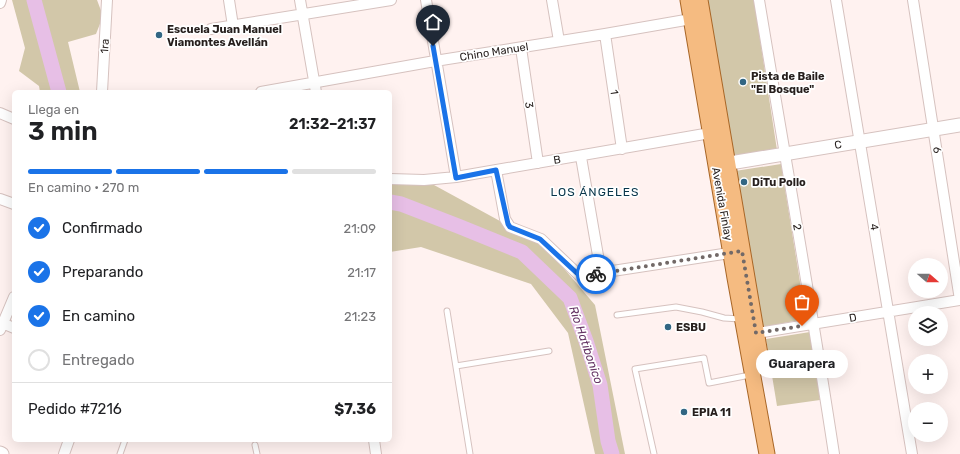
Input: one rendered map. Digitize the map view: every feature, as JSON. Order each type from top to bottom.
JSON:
[{"type":"main road","name":"Avenida Finlay","points":[[688,0],[697,18],[749,326],[777,454]]},
{"type":"main road","name":"Avenida Finlay","points":[[697,18],[700,0]]},
{"type":"main road","name":"Avenida Finlay","points":[[749,326],[767,454]]},
{"type":"street","name":"1ra","points":[[102,90],[106,0]]},
{"type":"street","points":[[229,0],[233,26]]},
{"type":"street","points":[[300,0],[315,87]]},
{"type":"street","points":[[211,29],[391,0]]},
{"type":"street","points":[[426,0],[435,61],[456,178]]},
{"type":"street","points":[[552,0],[559,41]]},
{"type":"street","name":"2","points":[[759,0],[814,324],[834,454]]},
{"type":"street","name":"4","points":[[836,0],[912,454]]},
{"type":"street","name":"6","points":[[913,0],[960,300]]},
{"type":"street","name":"Chino Manuel","points":[[283,90],[315,87],[435,61],[697,18]]},
{"type":"street","name":"1","points":[[605,34],[622,149]]},
{"type":"street","name":"3","points":[[521,48],[538,163]]},
{"type":"street","points":[[0,113],[12,118]]},
{"type":"street","name":"C","points":[[722,165],[960,125]]},
{"type":"street","name":"B","points":[[392,179],[424,180],[456,178],[716,132]]},
{"type":"street","points":[[581,156],[600,273]]},
{"type":"street","points":[[496,170],[508,224],[510,227],[540,239],[580,276],[736,252]]},
{"type":"street","points":[[0,199],[12,203]]},
{"type":"street","name":"D","points":[[749,326],[814,324],[960,300]]},
{"type":"street","points":[[12,301],[1,325],[12,328]]},
{"type":"street","points":[[64,454],[68,442]]},
{"type":"street","points":[[374,442],[376,454]]},
{"type":"lane","points":[[617,315],[676,308],[702,312],[749,326]]},
{"type":"lane","points":[[447,311],[470,454]]},
{"type":"lane","points":[[456,366],[549,351]]},
{"type":"lane","points":[[654,454],[635,369],[704,358],[709,383],[755,374]]},
{"type":"lane","points":[[120,454],[124,442]]},
{"type":"lane","points":[[255,445],[257,454]]},
{"type":"shaded area","points":[[12,0],[97,0],[103,16],[96,34],[68,42],[80,90],[40,90],[39,86],[19,71],[25,48]]},
{"type":"shaded area","points":[[706,0],[754,0],[777,150],[733,157]]},
{"type":"shaded area","points":[[781,164],[806,319],[762,327],[735,171]]},
{"type":"shaded area","points":[[392,183],[434,185],[544,245],[595,305],[625,454],[595,454],[568,333],[531,284],[421,247],[392,252]]},
{"type":"shaded area","points":[[810,332],[820,400],[777,406],[766,339]]},
{"type":"waterway","name":"Río Hatibonico","points":[[34,0],[58,90]]},
{"type":"waterway","name":"Río Hatibonico","points":[[392,202],[401,204],[522,252],[570,298],[600,385],[608,441],[612,454]]},
{"type":"way so far","points":[[596,274],[742,251],[756,333],[802,326]]},
{"type":"place","name":"Escuela Juan Manuel Viamontes Avellán","points":[[159,35]]},
{"type":"place","name":"Pista de Baile \"El Bosque\"","points":[[743,82]]},
{"type":"place","name":"DiTu Pollo","points":[[744,182]]},
{"type":"place","name":"Guarapera","points":[[802,326]]},
{"type":"place","name":"ESBU","points":[[668,327]]},
{"type":"place","name":"EPIA 11","points":[[684,412]]},
{"type":"district","name":"LOS ÁNGELES","points":[[595,192]]},
{"type":"route","points":[[433,46],[456,178],[496,170],[506,219],[510,227],[540,239],[580,276],[596,274]]}]
